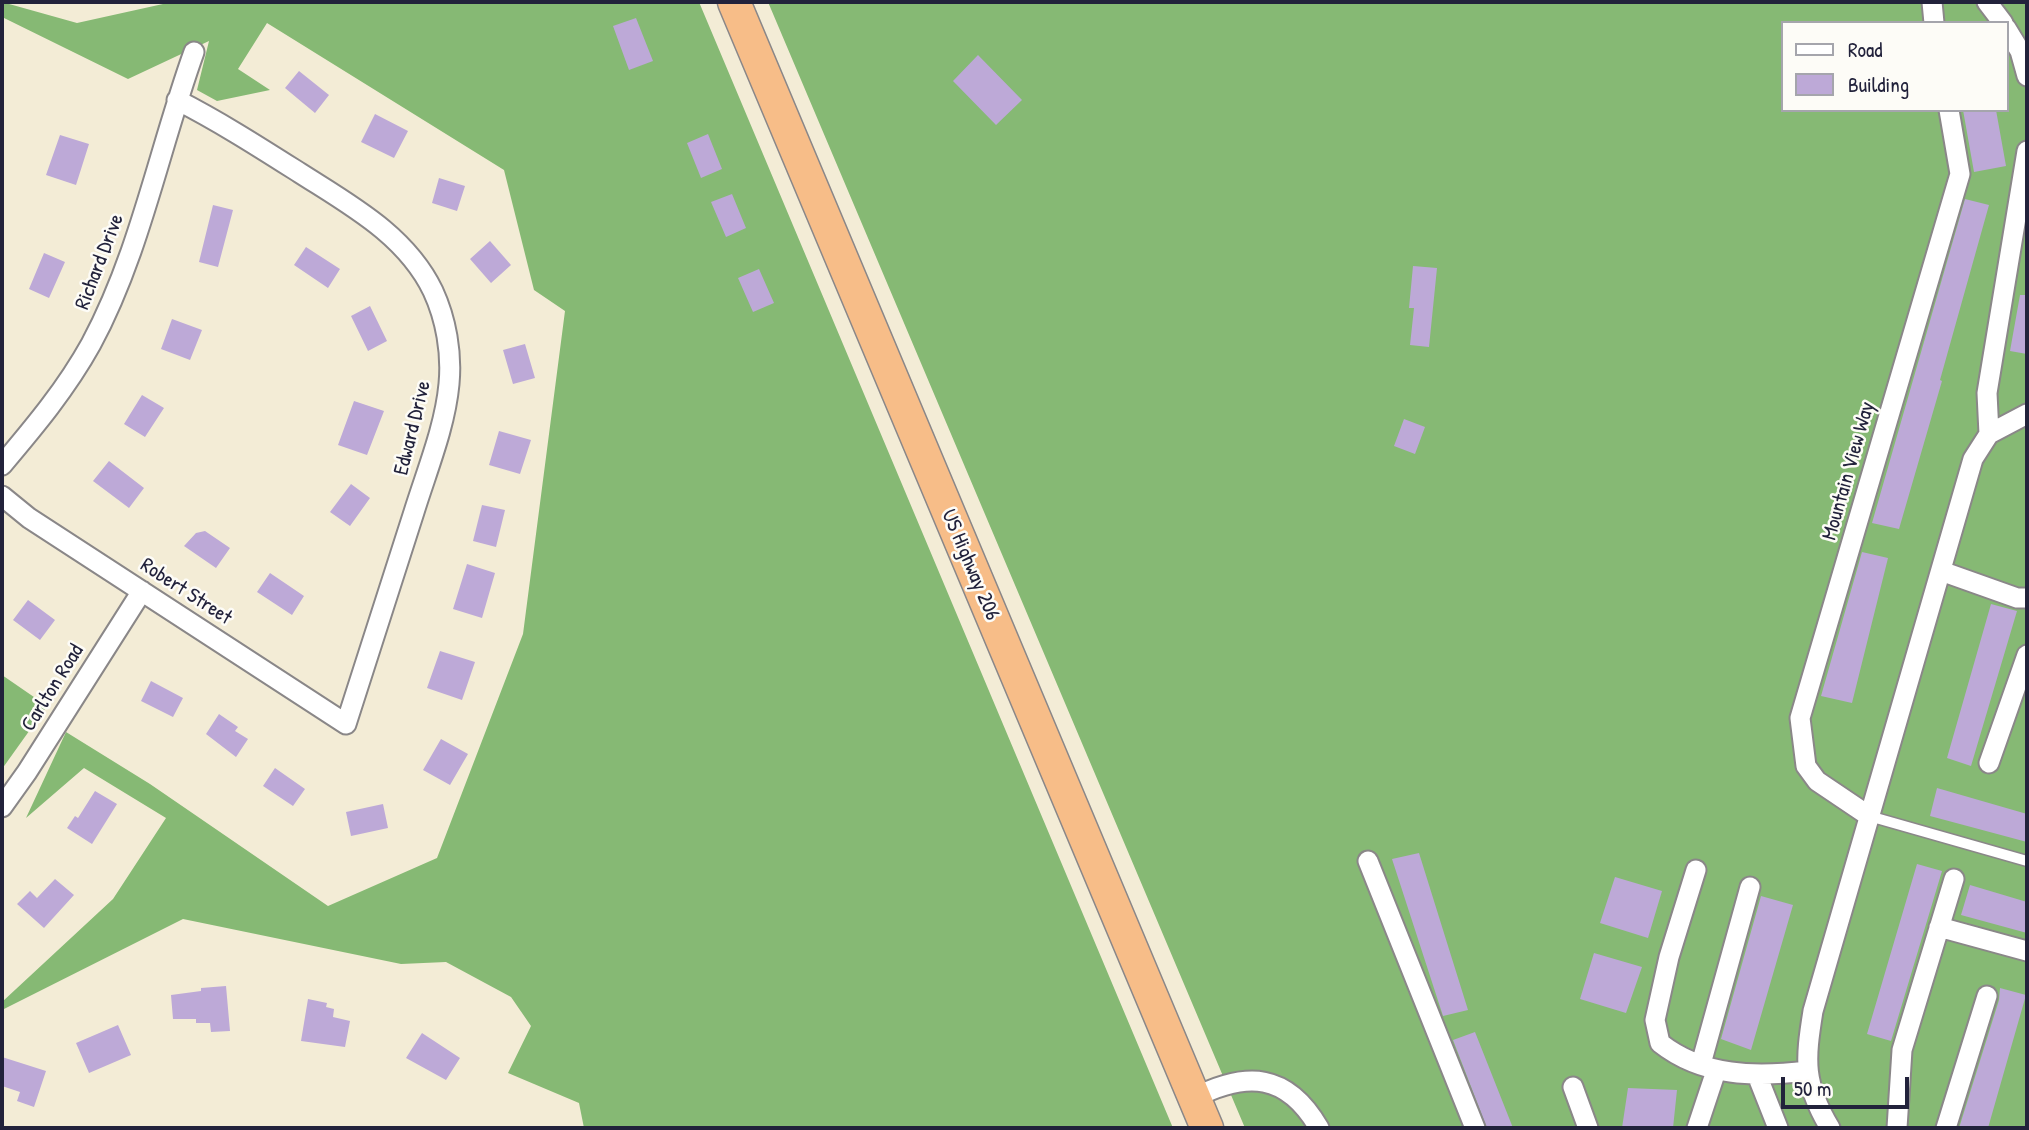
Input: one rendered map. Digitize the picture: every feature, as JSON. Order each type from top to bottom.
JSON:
[{"type":"highway","name":"US Highway 206","points":[[734,2],[1207,1128]]},
{"type":"street","points":[[1932,2],[1934,21]]},
{"type":"street","points":[[1987,2],[2001,21]]},
{"type":"street","points":[[2008,31],[2020,51],[2027,76]]},
{"type":"street","name":"Richard Drive","points":[[2,465],[52,406],[102,322],[124,268],[194,52]]},
{"type":"street","name":"Edward Drive","points":[[177,100],[220,122],[387,231],[422,272],[441,312],[450,355],[447,399],[346,724]]},
{"type":"street","name":"Mountain View Way","points":[[1869,816],[1826,788],[1807,766],[1800,718],[1960,174],[1949,112]]},
{"type":"street","points":[[1989,435],[1987,393],[2027,151]]},
{"type":"street","points":[[1830,1128],[1816,1104],[1808,1071],[1806,1054],[1813,1011],[1973,459],[1989,435],[2027,414]]},
{"type":"street","name":"Robert Street","points":[[2,496],[29,519],[346,724]]},
{"type":"street","points":[[1941,571],[2017,598],[2027,598]]},
{"type":"street","name":"Carlton Road","points":[[2,807],[142,591]]},
{"type":"street","points":[[1989,762],[2027,655]]},
{"type":"street","points":[[1368,861],[1475,1128]]},
{"type":"street","points":[[1696,870],[1669,957],[1655,1020],[1660,1043],[1669,1050],[1708,1067],[1758,1075],[1808,1071]]},
{"type":"street","points":[[1897,1128],[1902,1050],[1954,879]]},
{"type":"street","points":[[1697,1128],[1708,1067],[1749,887]]},
{"type":"street","points":[[1940,927],[2027,951]]},
{"type":"street","points":[[1946,1128],[1987,996]]},
{"type":"street","points":[[1758,1075],[1778,1128]]},
{"type":"street","points":[[1194,1098],[1233,1082],[1270,1083],[1294,1096],[1319,1128]]},
{"type":"street","points":[[1573,1087],[1588,1128]]},
{"type":"lane","name":"Mountain View Way","points":[[1869,816],[2027,861]]},
{"type":"green space","points":[[2,2],[77,23],[172,2],[699,2],[1173,1128],[584,1128],[579,1103],[508,1073],[531,1026],[511,997],[446,962],[401,964],[183,919],[2,1010],[2,1002],[113,899],[166,818],[84,768],[26,818],[66,732],[150,784],[328,906],[437,858],[523,634],[565,311],[534,290],[504,170],[267,23],[238,69],[270,90],[217,101],[197,90],[209,41],[128,79],[2,17]]},
{"type":"green space","points":[[768,2],[2027,2],[2027,1128],[1245,1128]]},
{"type":"green space","points":[[2,675],[47,706],[2,769]]},
{"type":"building","points":[[636,18],[653,61],[629,70],[613,26]]},
{"type":"building","points":[[978,55],[1022,100],[996,125],[953,81]]},
{"type":"building","points":[[299,71],[329,95],[315,113],[285,88]]},
{"type":"building","points":[[1963,112],[1996,112],[2006,166],[1974,172]]},
{"type":"building","points":[[375,114],[408,131],[394,158],[361,142]]},
{"type":"building","points":[[708,134],[722,169],[701,178],[687,143]]},
{"type":"building","points":[[60,135],[89,144],[76,185],[46,175]]},
{"type":"building","points":[[439,178],[465,186],[457,211],[432,203]]},
{"type":"building","points":[[732,194],[746,228],[726,237],[711,202]]},
{"type":"building","points":[[1965,199],[1989,205],[1940,380],[1942,381],[1899,529],[1872,523]]},
{"type":"building","points":[[213,205],[233,210],[218,267],[199,262]]},
{"type":"building","points":[[490,241],[511,265],[491,283],[470,259]]},
{"type":"building","points":[[306,247],[340,269],[328,288],[294,265]]},
{"type":"building","points":[[44,253],[65,262],[49,298],[29,289]]},
{"type":"building","points":[[1413,266],[1437,268],[1429,347],[1410,345],[1414,308],[1409,308]]},
{"type":"building","points":[[759,269],[774,303],[753,312],[738,278]]},
{"type":"building","points":[[2020,295],[2027,295],[2027,354],[2010,351]]},
{"type":"building","points":[[370,306],[387,341],[368,351],[351,316]]},
{"type":"building","points":[[172,319],[202,330],[190,360],[161,349]]},
{"type":"building","points":[[525,344],[535,378],[513,384],[503,350]]},
{"type":"building","points":[[142,395],[164,408],[145,437],[124,424]]},
{"type":"building","points":[[354,401],[384,411],[367,455],[338,445]]},
{"type":"building","points":[[1404,419],[1425,427],[1415,454],[1394,446]]},
{"type":"building","points":[[499,431],[531,440],[520,474],[489,465]]},
{"type":"building","points":[[109,461],[144,488],[129,508],[93,481]]},
{"type":"building","points":[[351,484],[370,498],[350,526],[330,512]]},
{"type":"building","points":[[482,505],[505,510],[496,547],[473,541]]},
{"type":"building","points":[[205,531],[230,548],[216,568],[184,546],[196,533]]},
{"type":"building","points":[[1862,552],[1888,558],[1852,703],[1821,696]]},
{"type":"building","points":[[467,564],[495,573],[482,618],[453,609]]},
{"type":"building","points":[[270,573],[304,596],[292,615],[257,592]]},
{"type":"building","points":[[28,600],[55,620],[40,640],[13,620]]},
{"type":"building","points":[[1991,604],[2017,611],[1971,766],[1947,758]]},
{"type":"building","points":[[440,651],[475,662],[462,700],[427,688]]},
{"type":"building","points":[[151,681],[183,698],[173,717],[141,701]]},
{"type":"building","points":[[219,714],[238,727],[235,731],[248,739],[236,757],[206,734]]},
{"type":"building","points":[[441,739],[468,754],[450,785],[423,770]]},
{"type":"building","points":[[275,768],[305,789],[293,806],[263,786]]},
{"type":"building","points":[[1937,788],[2027,814],[2027,842],[1930,816]]},
{"type":"building","points":[[95,791],[117,804],[92,844],[67,828],[75,816],[78,818]]},
{"type":"building","points":[[383,804],[388,828],[351,836],[346,812]]},
{"type":"building","points":[[1419,853],[1468,1010],[1443,1016],[1392,859]]},
{"type":"building","points":[[1917,864],[1942,871],[1891,1041],[1867,1034]]},
{"type":"building","points":[[1615,877],[1662,891],[1648,938],[1600,923]]},
{"type":"building","points":[[55,879],[74,895],[44,928],[17,904],[30,891],[37,898]]},
{"type":"building","points":[[1970,885],[2027,902],[2027,933],[1961,915]]},
{"type":"building","points":[[1761,896],[1793,905],[1751,1050],[1721,1039]]},
{"type":"building","points":[[1594,953],[1642,967],[1626,1013],[1580,999]]},
{"type":"building","points":[[226,986],[230,1031],[211,1032],[210,1023],[196,1023],[196,1019],[173,1019],[171,995]]},
{"type":"building","points":[[2000,988],[2026,995],[1988,1128],[1959,1128],[1999,1000]]},
{"type":"building","points":[[308,999],[327,1003],[326,1007],[334,1009],[333,1017],[350,1021],[345,1047],[301,1041]]},
{"type":"building","points":[[118,1025],[131,1055],[89,1073],[76,1043]]},
{"type":"building","points":[[1475,1032],[1513,1128],[1487,1128],[1453,1040]]},
{"type":"building","points":[[422,1033],[460,1058],[446,1080],[406,1058]]},
{"type":"building","points":[[2,1057],[46,1071],[34,1107],[17,1101],[20,1092],[2,1086]]},
{"type":"building","points":[[1628,1088],[1677,1090],[1673,1128],[1622,1128]]}]
